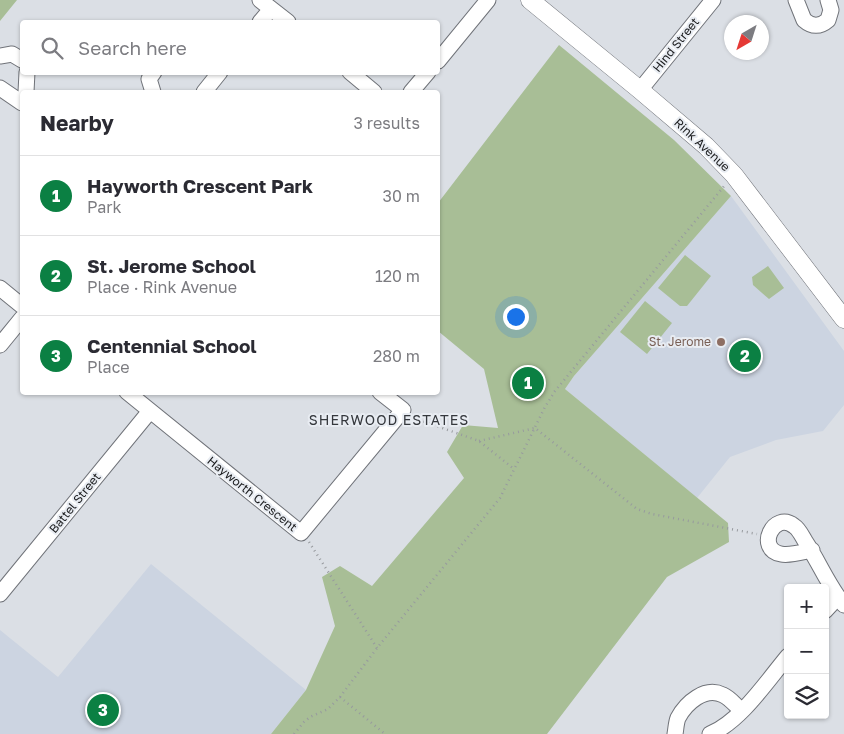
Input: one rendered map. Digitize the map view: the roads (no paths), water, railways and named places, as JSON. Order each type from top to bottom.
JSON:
[{"type":"street","points":[[440,59],[488,0]]},
{"type":"street","name":"Rink Avenue","points":[[530,0],[706,146],[734,175],[844,319]]},
{"type":"street","name":"Hind Street","points":[[640,90],[712,0]]},
{"type":"street","points":[[796,0],[804,20],[814,25],[819,25],[828,20],[831,10],[828,0]]},
{"type":"street","points":[[261,20],[266,5],[285,20]]},
{"type":"street","points":[[0,56],[12,54],[20,58]]},
{"type":"street","points":[[26,90],[27,75]]},
{"type":"street","points":[[152,75],[150,79],[153,90]]},
{"type":"street","points":[[205,90],[214,75]]},
{"type":"street","points":[[354,75],[372,90]]},
{"type":"street","points":[[413,90],[425,75]]},
{"type":"street","points":[[0,88],[20,102]]},
{"type":"street","points":[[0,288],[20,304]]},
{"type":"street","points":[[0,345],[20,320]]},
{"type":"street","name":"Hayworth Crescent","points":[[131,395],[301,533],[403,410],[384,395]]},
{"type":"street","name":"Battel Street","points":[[1,590],[150,411]]},
{"type":"street","points":[[812,550],[778,554],[770,547],[768,536],[773,526],[778,523],[789,523],[798,530],[812,550],[841,601],[829,608]]},
{"type":"street","points":[[710,734],[725,727],[784,661]]},
{"type":"street","points":[[675,734],[678,719],[686,708],[696,698],[708,692],[723,694],[741,710]]},
{"type":"place","name":"St. Jerome","points":[[721,342]]},
{"type":"place","name":"St. Jerome School","points":[[745,356]]},
{"type":"place","name":"Hayworth Crescent Park","points":[[528,383]]},
{"type":"place","name":"Centennial School","points":[[103,710]]},
{"type":"district","name":"SHERWOOD ESTATES","points":[[389,420]]}]
